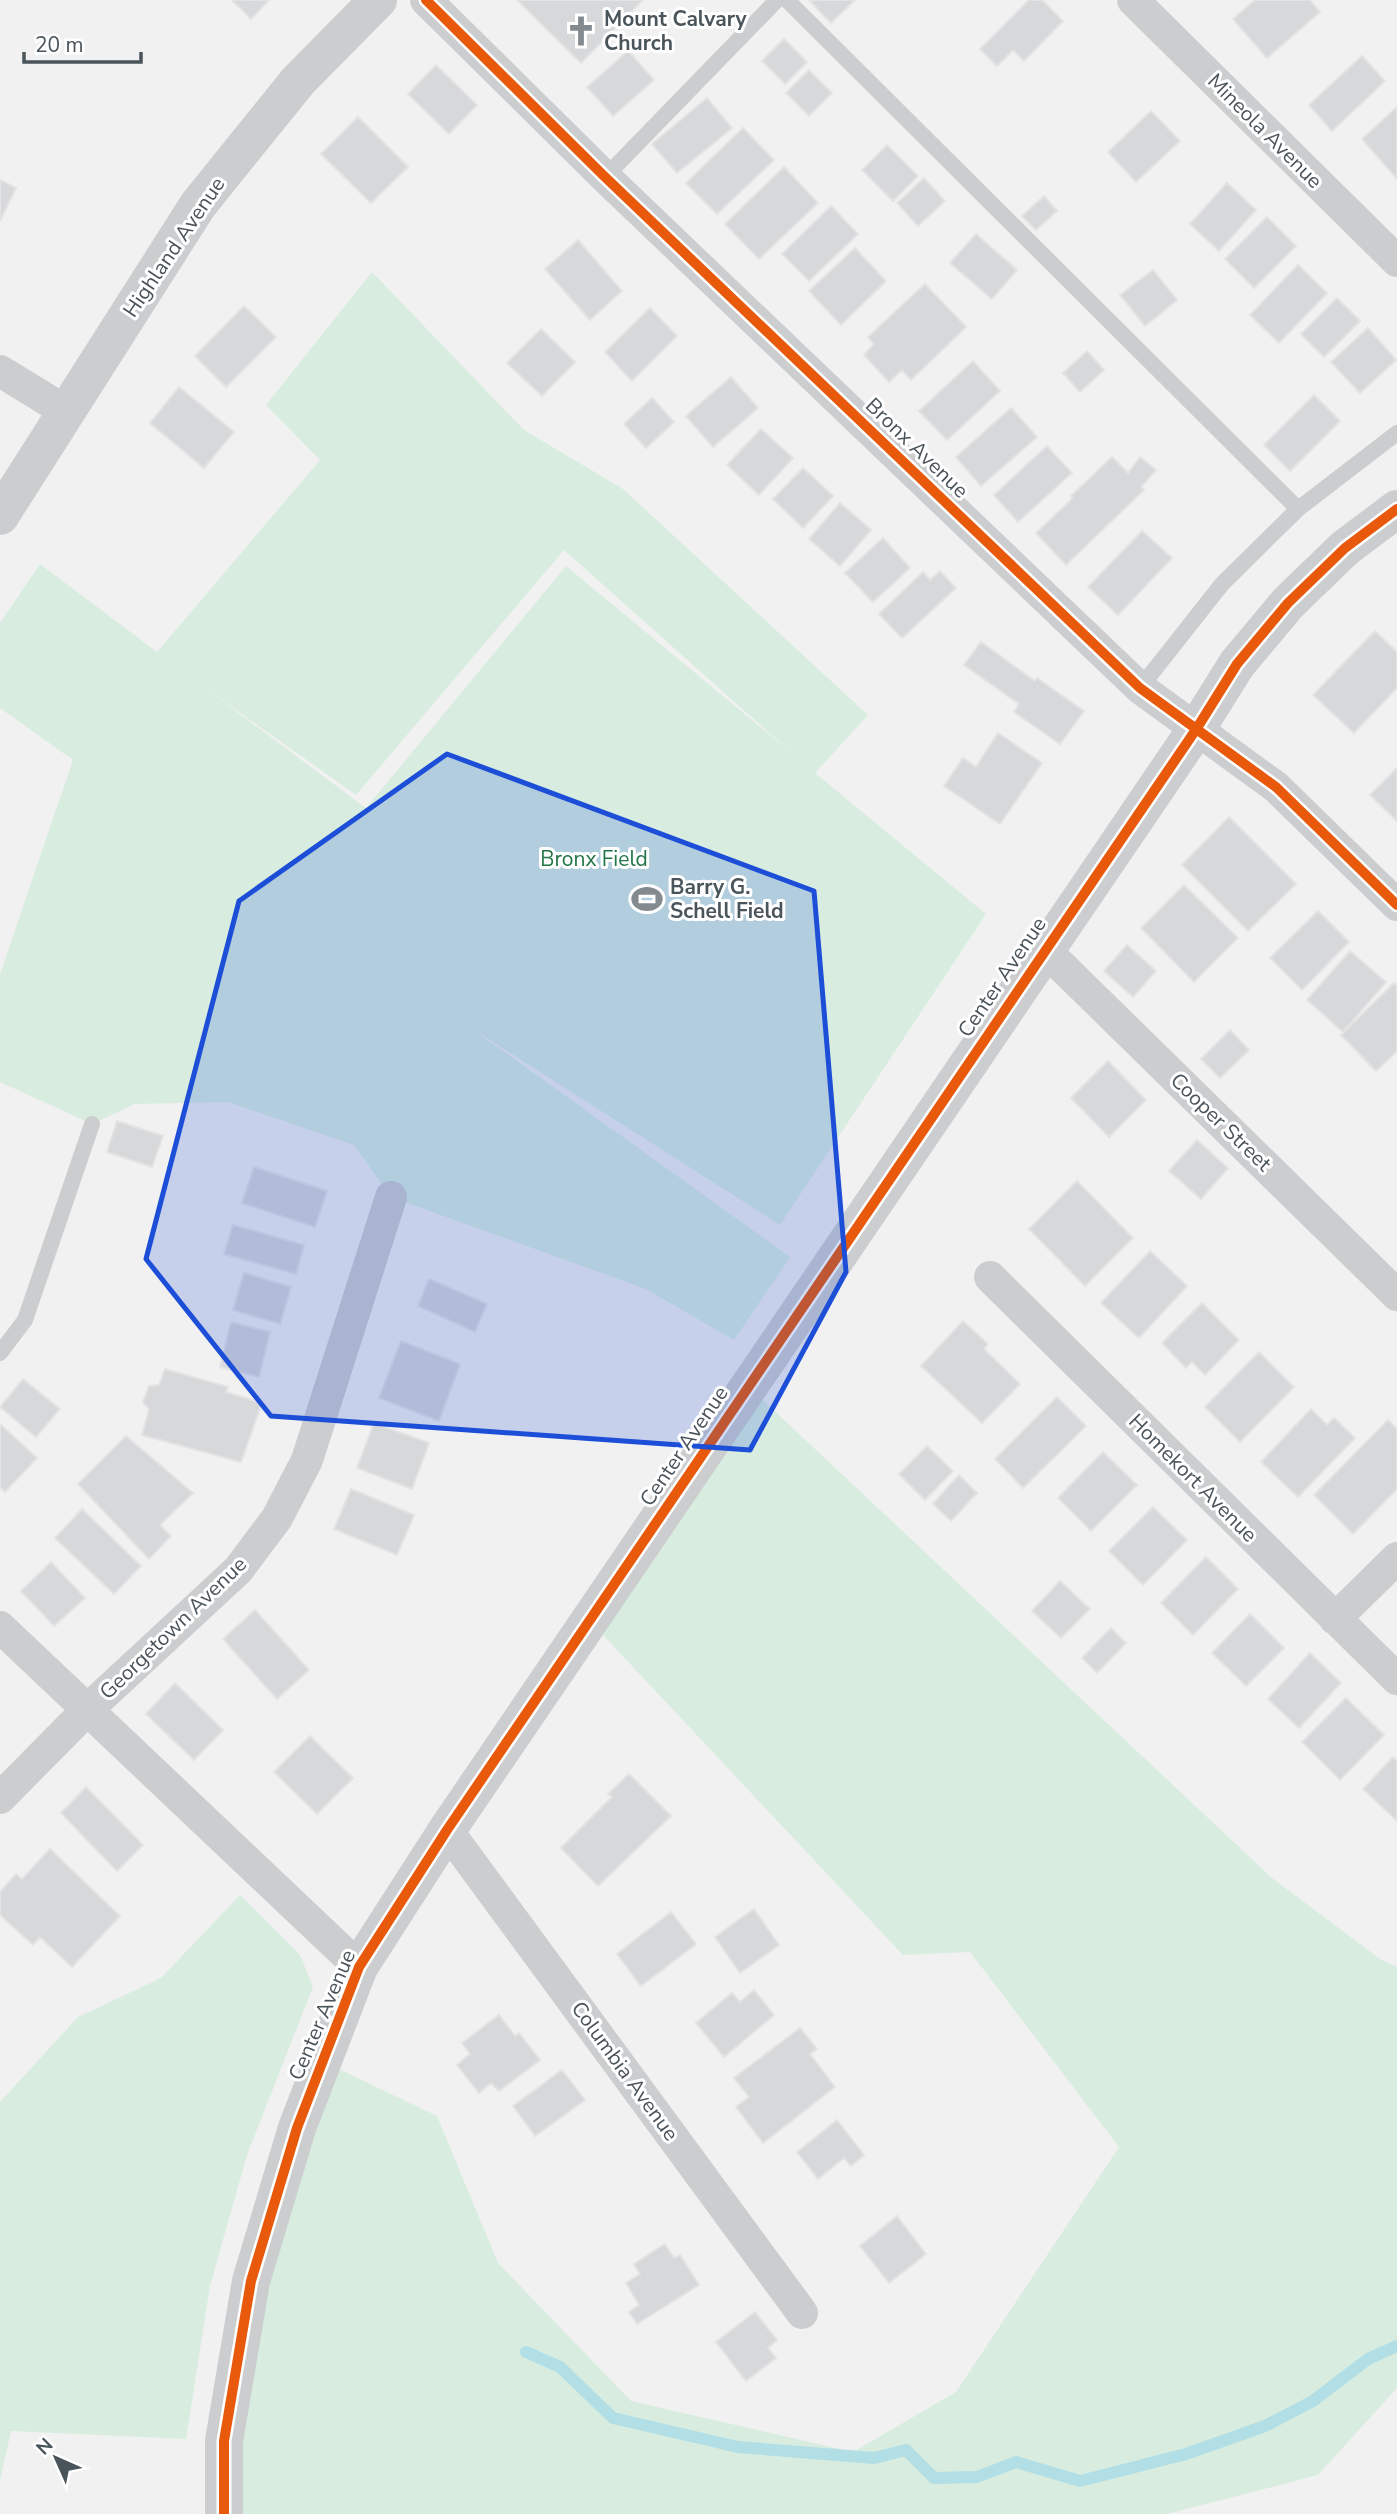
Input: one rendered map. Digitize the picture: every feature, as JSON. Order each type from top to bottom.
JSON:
[{"type":"street","name":"Highland Avenue","points":[[0,516],[198,205],[298,81],[378,0]]},
{"type":"street","name":"Bronx Avenue","points":[[426,0],[605,177],[1140,688],[1276,787],[1397,905]]},
{"type":"street","name":"Mineola Avenue","points":[[1133,0],[1397,261]]},
{"type":"street","points":[[0,372],[67,412]]},
{"type":"street","name":"Center Avenue","points":[[224,2514],[223,2441],[251,2281],[297,2128],[359,1967],[447,1830],[1197,727],[1237,664],[1288,603],[1345,548],[1397,509]]},
{"type":"street","name":"Cooper Street","points":[[1044,950],[1397,1295]]},
{"type":"street","name":"Georgetown Avenue","points":[[0,1798],[87,1710],[238,1570],[277,1518],[307,1460],[391,1197]]},
{"type":"street","name":"Homekort Avenue","points":[[990,1277],[1397,1679]]},
{"type":"street","points":[[1335,1619],[1397,1558]]},
{"type":"street","points":[[0,1628],[359,1967]]},
{"type":"street","name":"Columbia Avenue","points":[[447,1830],[802,2313]]},
{"type":"lane","points":[[605,177],[777,0]]},
{"type":"lane","points":[[787,0],[1298,509]]},
{"type":"lane","points":[[1140,688],[1222,584],[1298,509],[1397,433]]},
{"type":"lane","points":[[0,1353],[25,1320],[92,1124]]},
{"type":"highlighted area","points":[[447,754],[814,891],[846,1272],[750,1450],[271,1416],[146,1259],[239,901]]},
{"type":"green space","name":"Bronx Field","points":[[372,272],[524,430],[623,489],[868,715],[815,773],[986,914],[780,1225],[471,1028],[790,1257],[734,1340],[646,1289],[391,1197],[354,1145],[228,1102],[135,1104],[92,1124],[0,1082],[0,974],[73,760],[0,708],[0,623],[40,564],[157,652],[320,460],[266,405]],"holes":[[[564,550],[793,754],[566,566],[366,808],[205,688],[356,795]]]},
{"type":"green space","points":[[748,1386],[1272,1878],[1380,1959],[1397,1967],[1397,2388],[1318,2475],[1167,2514],[224,2514],[224,2441],[322,2061],[437,2116],[498,2263],[631,2401],[853,2452],[956,2392],[1119,2147],[970,1952],[903,1955],[589,1620]]},
{"type":"green space","points":[[240,1895],[300,1955],[313,1987],[247,2155],[210,2286],[186,2439],[11,2431],[0,2480],[0,2102],[78,2017],[161,1978]]},
{"type":"building","points":[[232,0],[269,0],[251,19]]},
{"type":"building","name":"Mount Calvary Church","points":[[517,0],[643,0],[581,63]]},
{"type":"building","points":[[809,0],[855,0],[831,23]]},
{"type":"building","points":[[1029,0],[1042,0],[1063,21],[1024,61],[1013,50],[997,66],[980,49]]},
{"type":"building","points":[[1255,0],[1310,0],[1320,12],[1267,58],[1233,19]]},
{"type":"building","points":[[784,39],[807,62],[785,84],[762,61]]},
{"type":"building","points":[[628,51],[654,80],[613,116],[587,87]]},
{"type":"building","points":[[1362,56],[1385,81],[1332,131],[1309,105]]},
{"type":"building","points":[[436,65],[477,105],[449,134],[408,94]]},
{"type":"building","points":[[809,70],[832,93],[809,116],[786,93]]},
{"type":"building","points":[[707,98],[732,128],[677,173],[652,144]]},
{"type":"building","points":[[1397,107],[1397,179],[1362,139]]},
{"type":"building","points":[[1151,111],[1180,141],[1136,182],[1108,152]]},
{"type":"building","points":[[358,117],[408,167],[371,203],[321,154]]},
{"type":"building","points":[[743,128],[774,160],[717,214],[686,183]]},
{"type":"building","points":[[887,145],[918,176],[893,201],[862,170]]},
{"type":"building","points":[[784,167],[818,203],[759,259],[725,224]]},
{"type":"building","points":[[924,178],[945,201],[918,226],[897,203]]},
{"type":"building","points":[[0,180],[16,188],[0,221]]},
{"type":"building","points":[[1227,183],[1256,210],[1219,251],[1190,224]]},
{"type":"building","points":[[1044,196],[1057,211],[1036,230],[1022,216]]},
{"type":"building","points":[[831,206],[858,234],[809,281],[782,254]]},
{"type":"building","points":[[1267,217],[1296,246],[1254,288],[1225,259]]},
{"type":"building","points":[[976,234],[1017,270],[992,299],[950,263]]},
{"type":"building","points":[[578,240],[622,291],[590,320],[545,269]]},
{"type":"building","points":[[855,248],[886,281],[841,325],[809,291]]},
{"type":"building","points":[[1298,265],[1327,293],[1279,343],[1250,315]]},
{"type":"building","points":[[1153,270],[1177,300],[1145,326],[1120,295]]},
{"type":"building","points":[[925,284],[966,327],[911,380],[902,370],[889,382],[864,355],[874,344],[868,337]]},
{"type":"building","points":[[1337,298],[1360,321],[1324,357],[1301,334]]},
{"type":"building","points":[[244,306],[276,337],[226,387],[195,356]]},
{"type":"building","points":[[650,308],[677,336],[632,381],[605,352]]},
{"type":"building","points":[[1368,328],[1396,360],[1360,393],[1331,362]]},
{"type":"building","points":[[541,329],[575,362],[542,396],[507,363]]},
{"type":"building","points":[[1087,351],[1104,370],[1080,392],[1063,373]]},
{"type":"building","points":[[973,361],[1000,391],[947,440],[919,411]]},
{"type":"building","points":[[731,377],[758,408],[713,447],[686,416]]},
{"type":"building","points":[[179,387],[234,432],[204,468],[150,423]]},
{"type":"building","points":[[1314,395],[1340,421],[1290,471],[1264,445]]},
{"type":"building","points":[[652,398],[674,422],[646,448],[624,424]]},
{"type":"building","points":[[1011,408],[1037,437],[981,486],[956,457]]},
{"type":"building","points":[[761,429],[793,458],[759,495],[727,465]]},
{"type":"building","points":[[1047,446],[1072,473],[1018,522],[994,495]]},
{"type":"building","points":[[1112,457],[1128,473],[1140,457],[1156,470],[1141,487],[1144,490],[1066,565],[1036,533]]},
{"type":"building","points":[[803,468],[833,496],[803,528],[773,499]]},
{"type":"building","points":[[840,503],[871,530],[840,566],[809,539]]},
{"type":"building","points":[[1142,531],[1172,558],[1118,615],[1088,587]]},
{"type":"building","points":[[883,538],[910,568],[873,602],[845,573]]},
{"type":"building","points":[[940,571],[956,588],[902,638],[879,614],[923,572],[930,580]]},
{"type":"building","points":[[1375,631],[1397,652],[1397,688],[1354,733],[1313,695]]},
{"type":"building","points":[[981,642],[1035,681],[1037,678],[1084,711],[1060,744],[1014,712],[1019,704],[964,665]]},
{"type":"building","points":[[998,733],[1042,763],[1000,824],[944,786],[963,758],[976,767]]},
{"type":"building","points":[[1397,768],[1397,821],[1370,795]]},
{"type":"building","points":[[1229,817],[1296,884],[1248,931],[1182,865]]},
{"type":"building","points":[[1184,885],[1238,938],[1194,982],[1141,928]]},
{"type":"building","points":[[1318,911],[1349,942],[1302,990],[1270,958]]},
{"type":"building","points":[[1127,945],[1156,971],[1133,997],[1104,971]]},
{"type":"building","points":[[1350,951],[1386,982],[1343,1032],[1307,1000]]},
{"type":"building","points":[[1394,983],[1397,986],[1397,1051],[1376,1071],[1341,1035]]},
{"type":"building","points":[[1230,1030],[1249,1050],[1220,1078],[1201,1059]]},
{"type":"building","points":[[1108,1061],[1146,1100],[1109,1137],[1071,1098]]},
{"type":"building","points":[[117,1121],[163,1136],[152,1167],[107,1152]]},
{"type":"building","points":[[1197,1140],[1228,1168],[1201,1199],[1169,1171]]},
{"type":"building","points":[[254,1167],[327,1191],[315,1227],[242,1203]]},
{"type":"building","points":[[1077,1181],[1133,1238],[1085,1286],[1029,1229]]},
{"type":"building","points":[[233,1225],[304,1245],[296,1274],[224,1254]]},
{"type":"building","points":[[1150,1251],[1187,1286],[1139,1338],[1101,1303]]},
{"type":"building","points":[[244,1273],[291,1287],[280,1324],[233,1310]]},
{"type":"building","points":[[429,1279],[487,1304],[475,1332],[418,1306]]},
{"type":"building","points":[[1202,1303],[1239,1340],[1205,1375],[1192,1362],[1186,1368],[1162,1343]]},
{"type":"building","points":[[963,1321],[988,1344],[984,1349],[1020,1384],[982,1423],[921,1366]]},
{"type":"building","points":[[231,1322],[270,1332],[259,1377],[220,1367]]},
{"type":"building","points":[[401,1341],[460,1364],[439,1421],[379,1398]]},
{"type":"building","points":[[1259,1352],[1294,1387],[1240,1442],[1205,1407]]},
{"type":"building","points":[[165,1369],[228,1387],[226,1392],[262,1403],[241,1462],[142,1435],[149,1409],[143,1402],[149,1386],[159,1385]]},
{"type":"building","points":[[23,1379],[60,1409],[36,1437],[0,1407]]},
{"type":"building","points":[[1057,1397],[1086,1426],[1023,1488],[995,1459]]},
{"type":"building","points":[[1311,1409],[1327,1425],[1334,1418],[1355,1438],[1298,1497],[1261,1462]]},
{"type":"building","points":[[1388,1420],[1397,1429],[1397,1489],[1353,1534],[1314,1495]]},
{"type":"building","points":[[374,1423],[429,1443],[412,1489],[357,1468]]},
{"type":"building","points":[[0,1424],[37,1458],[5,1492],[0,1487]]},
{"type":"building","points":[[126,1436],[193,1493],[160,1525],[171,1536],[149,1559],[78,1484]]},
{"type":"building","points":[[927,1446],[953,1471],[925,1500],[899,1474]]},
{"type":"building","points":[[1103,1452],[1137,1485],[1091,1531],[1058,1498]]},
{"type":"building","points":[[959,1475],[977,1493],[951,1521],[933,1504]]},
{"type":"building","points":[[351,1489],[414,1515],[397,1555],[334,1529]]},
{"type":"building","points":[[1153,1507],[1187,1540],[1143,1585],[1109,1551]]},
{"type":"building","points":[[82,1509],[141,1566],[114,1594],[55,1538]]},
{"type":"building","points":[[1206,1557],[1238,1589],[1193,1635],[1161,1603]]},
{"type":"building","points":[[51,1562],[85,1598],[54,1626],[21,1591]]},
{"type":"building","points":[[1060,1581],[1090,1609],[1061,1638],[1032,1611]]},
{"type":"building","points":[[255,1610],[309,1670],[277,1699],[223,1639]]},
{"type":"building","points":[[1250,1614],[1284,1648],[1246,1686],[1212,1653]]},
{"type":"building","points":[[1111,1628],[1126,1643],[1097,1673],[1082,1658]]},
{"type":"building","points":[[1310,1653],[1341,1683],[1299,1728],[1268,1699]]},
{"type":"building","points":[[175,1683],[223,1730],[194,1760],[146,1714]]},
{"type":"building","points":[[1346,1698],[1384,1735],[1340,1780],[1302,1742]]},
{"type":"building","points":[[310,1736],[353,1778],[317,1814],[274,1772]]},
{"type":"building","points":[[1393,1757],[1397,1761],[1397,1821],[1363,1789]]},
{"type":"building","points":[[629,1774],[671,1816],[598,1886],[561,1848],[612,1797],[608,1794]]},
{"type":"building","points":[[86,1787],[143,1845],[117,1871],[61,1813]]},
{"type":"building","points":[[50,1849],[120,1916],[72,1967],[40,1937],[33,1945],[0,1915],[0,1892],[16,1874],[22,1879]]},
{"type":"building","points":[[754,1909],[779,1945],[740,1973],[715,1937]]},
{"type":"building","points":[[671,1912],[696,1944],[641,1986],[617,1954]]},
{"type":"building","points":[[754,1990],[774,2015],[724,2057],[696,2023],[732,1993],[740,2002]]},
{"type":"building","points":[[499,2015],[515,2036],[519,2033],[540,2060],[499,2091],[491,2083],[479,2093],[457,2065],[470,2054],[462,2043]]},
{"type":"building","points":[[800,2028],[817,2049],[810,2054],[835,2087],[763,2143],[736,2107],[749,2097],[734,2078]]},
{"type":"building","points":[[562,2070],[585,2100],[535,2136],[513,2106]]},
{"type":"building","points":[[837,2120],[864,2155],[851,2166],[844,2158],[818,2179],[797,2152]]},
{"type":"building","points":[[897,2216],[926,2254],[889,2283],[860,2246]]},
{"type":"building","points":[[665,2244],[674,2258],[680,2255],[699,2285],[637,2324],[629,2312],[639,2305],[626,2283],[640,2274],[634,2264]]},
{"type":"building","points":[[755,2312],[777,2340],[768,2348],[776,2358],[746,2381],[716,2342]]},
{"type":"waterway","points":[[526,2352],[560,2367],[613,2418],[738,2447],[874,2458],[906,2450],[934,2478],[977,2477],[1016,2462],[1080,2481],[1186,2454],[1265,2426],[1313,2401],[1368,2359],[1397,2346]]},
{"type":"cycle path","points":[[426,0],[605,177],[1140,688],[1276,787],[1397,905]]},
{"type":"cycle path","points":[[224,2514],[224,2441],[251,2281],[297,2128],[359,1967],[447,1830],[1197,728],[1237,664],[1288,603],[1345,548],[1397,509]]},
{"type":"place","name":"Mount Calvary Church","points":[[581,31]]},
{"type":"place","name":"Barry G. Schell Field","points":[[647,899]]}]
